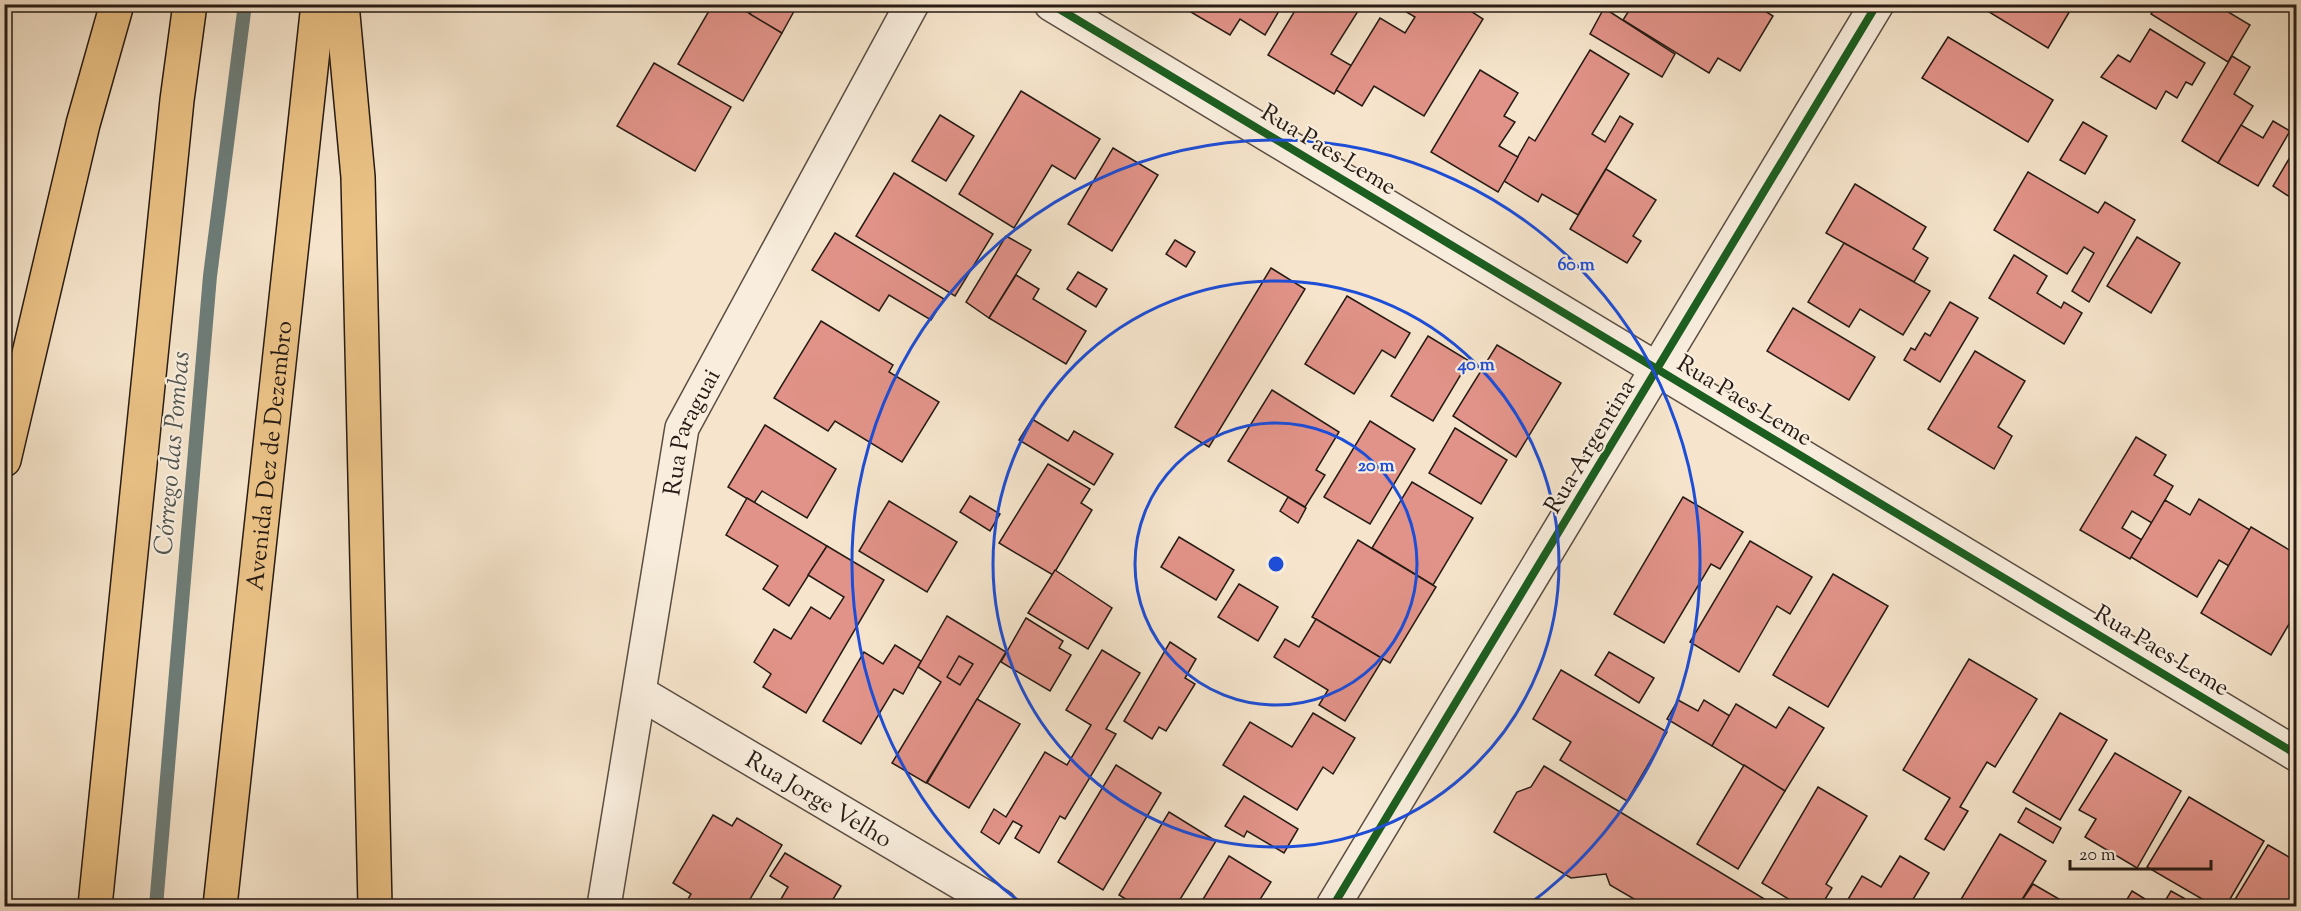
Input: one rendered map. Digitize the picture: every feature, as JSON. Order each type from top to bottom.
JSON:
[{"type":"highway","points":[[4,460],[83,124],[117,4]]},
{"type":"highway","points":[[95,906],[177,100],[190,4]]},
{"type":"highway","name":"Avenida Dez de Dezembro","points":[[220,906],[318,4]]},
{"type":"highway","points":[[342,4],[358,177],[375,906]]},
{"type":"street","name":"Rua Paraguai","points":[[604,906],[682,428],[912,4]]},
{"type":"street","name":"Rua Paes Leme","points":[[1051,4],[2296,754]]},
{"type":"street","name":"Rua Argentina","points":[[1333,906],[1877,4]]},
{"type":"street","name":"Rua Jorge Velho","points":[[640,693],[1000,906]]},
{"type":"building","points":[[713,4],[734,4],[782,33],[743,101],[678,64]]},
{"type":"building","points":[[755,4],[798,4],[782,33],[750,14]]},
{"type":"building","points":[[1193,4],[1283,4],[1265,35],[1240,19],[1230,35],[1189,11]]},
{"type":"building","points":[[1299,4],[1354,4],[1360,8],[1331,54],[1352,66],[1334,94],[1268,55]]},
{"type":"building","points":[[1393,4],[1460,4],[1483,19],[1424,116],[1374,86],[1362,106],[1336,90],[1380,18],[1405,33],[1415,17]]},
{"type":"building","points":[[1633,4],[1754,4],[1773,16],[1740,71],[1718,58],[1709,73],[1623,20]]},
{"type":"building","points":[[1976,4],[2074,4],[2048,48]]},
{"type":"building","points":[[2157,4],[2215,4],[2250,25],[2228,62],[2151,14]]},
{"type":"building","points":[[1604,8],[1675,54],[1662,77],[1590,34]]},
{"type":"building","points":[[2150,29],[2205,63],[2192,85],[2186,82],[2177,98],[2166,91],[2156,109],[2101,77],[2118,55],[2130,62]]},
{"type":"building","points":[[1948,37],[2053,100],[2028,142],[1922,78]]},
{"type":"building","points":[[1590,50],[1629,74],[1592,134],[1605,142],[1620,116],[1633,124],[1578,215],[1542,194],[1538,202],[1504,181],[1529,137],[1535,141]]},
{"type":"building","points":[[2232,56],[2250,67],[2234,94],[2253,106],[2218,163],[2182,141]]},
{"type":"building","points":[[654,63],[731,107],[695,171],[617,126]]},
{"type":"building","points":[[1480,70],[1518,93],[1504,116],[1515,122],[1499,146],[1518,157],[1498,192],[1431,152]]},
{"type":"building","points":[[1021,91],[1100,139],[1075,179],[1052,165],[1014,228],[959,194]]},
{"type":"building","points":[[940,115],[974,136],[946,181],[912,161]]},
{"type":"building","points":[[2273,121],[2290,131],[2258,186],[2218,163],[2241,125],[2263,138]]},
{"type":"building","points":[[2083,122],[2107,136],[2085,174],[2060,160]]},
{"type":"building","points":[[2296,147],[2296,201],[2273,186]]},
{"type":"building","points":[[1113,148],[1158,175],[1112,251],[1068,224]]},
{"type":"building","points":[[1606,169],[1656,200],[1633,236],[1641,241],[1627,263],[1570,229]]},
{"type":"building","points":[[2028,172],[2098,213],[2105,202],[2135,220],[2089,302],[2072,291],[2094,253],[2084,247],[2067,274],[1994,230]]},
{"type":"building","points":[[894,173],[993,234],[955,296],[856,236]]},
{"type":"building","points":[[1855,184],[1926,227],[1913,249],[1928,258],[1914,282],[1826,233]]},
{"type":"building","points":[[835,233],[944,299],[931,320],[889,295],[879,311],[812,270]]},
{"type":"building","points":[[1006,236],[1031,250],[989,318],[966,302]]},
{"type":"building","points":[[2137,237],[2180,263],[2151,313],[2107,286]]},
{"type":"building","points":[[1175,240],[1195,252],[1186,267],[1166,254]]},
{"type":"building","points":[[1844,243],[1930,291],[1903,335],[1860,309],[1849,327],[1808,302]]},
{"type":"building","points":[[2014,255],[2047,276],[2037,293],[2061,308],[2064,302],[2082,313],[2064,344],[1989,298]]},
{"type":"building","points":[[1271,268],[1305,289],[1209,447],[1175,427]]},
{"type":"building","points":[[1078,272],[1107,289],[1096,307],[1067,289]]},
{"type":"building","points":[[1016,275],[1039,289],[1033,299],[1086,331],[1066,364],[989,318]]},
{"type":"building","points":[[1347,296],[1410,333],[1395,358],[1382,350],[1354,394],[1305,364]]},
{"type":"building","points":[[1950,302],[1978,318],[1940,382],[1904,360],[1911,348],[1915,350],[1925,333],[1930,336]]},
{"type":"building","points":[[1793,308],[1875,357],[1849,400],[1767,351]]},
{"type":"building","points":[[821,321],[893,365],[889,372],[939,402],[902,462],[835,421],[828,431],[774,398]]},
{"type":"building","points":[[1428,336],[1469,361],[1433,421],[1391,396]]},
{"type":"building","points":[[1497,345],[1561,383],[1516,457],[1453,416]]},
{"type":"building","points":[[1975,351],[2025,381],[1998,427],[2012,436],[1994,469],[1928,429]]},
{"type":"building","points":[[1272,390],[1339,432],[1316,470],[1325,475],[1305,507],[1228,461]]},
{"type":"building","points":[[1032,419],[1068,441],[1074,431],[1113,454],[1094,485],[1019,440]]},
{"type":"building","points":[[1370,421],[1415,449],[1370,524],[1324,497]]},
{"type":"building","points":[[765,425],[836,469],[807,518],[762,491],[754,503],[728,487]]},
{"type":"building","points":[[1455,428],[1507,460],[1481,504],[1429,473]]},
{"type":"building","points":[[2136,437],[2166,455],[2154,475],[2173,486],[2152,523],[2132,511],[2122,528],[2142,540],[2130,559],[2080,530]]},
{"type":"building","points":[[1048,464],[1090,489],[1081,503],[1092,510],[1053,575],[999,543]]},
{"type":"building","points":[[1412,482],[1473,518],[1433,585],[1372,548]]},
{"type":"building","points":[[970,496],[1000,514],[990,531],[960,512]]},
{"type":"building","points":[[1288,497],[1306,508],[1298,523],[1280,511]]},
{"type":"building","points":[[1683,497],[1743,532],[1720,569],[1711,564],[1664,643],[1614,614]]},
{"type":"building","points":[[747,498],[827,546],[789,606],[763,589],[778,566],[726,535]]},
{"type":"building","points":[[2199,499],[2250,530],[2229,566],[2219,560],[2197,597],[2131,557],[2165,500],[2190,515]]},
{"type":"building","points":[[889,501],[957,542],[927,592],[859,551]]},
{"type":"building","points":[[2251,527],[2296,554],[2296,612],[2271,655],[2201,613]]},
{"type":"building","points":[[1179,537],[1234,570],[1216,600],[1161,567]]},
{"type":"building","points":[[1358,540],[1436,587],[1390,663],[1312,617]]},
{"type":"building","points":[[1750,541],[1812,577],[1790,614],[1777,606],[1739,672],[1690,642]]},
{"type":"building","points":[[827,546],[884,580],[806,713],[763,687],[771,674],[754,662],[774,629],[791,639],[811,607],[830,619],[844,597],[808,575]]},
{"type":"building","points":[[1055,570],[1112,608],[1088,649],[1028,613]]},
{"type":"building","points":[[1833,574],[1888,606],[1828,707],[1773,675]]},
{"type":"building","points":[[1239,584],[1278,607],[1258,641],[1218,617]]},
{"type":"building","points":[[947,616],[1006,652],[926,783],[892,763],[941,682],[918,667]]},
{"type":"building","points":[[1026,618],[1063,641],[1059,648],[1071,655],[1050,691],[1001,662]]},
{"type":"building","points":[[1316,619],[1383,659],[1345,721],[1319,705],[1328,690],[1274,657],[1285,639],[1299,647]]},
{"type":"building","points":[[1170,642],[1196,659],[1185,678],[1195,684],[1166,731],[1159,727],[1152,739],[1124,721]]},
{"type":"building","points":[[895,645],[921,661],[903,694],[894,689],[861,744],[823,721],[864,652],[883,664]]},
{"type":"building","points":[[1102,650],[1140,673],[1106,729],[1116,734],[1065,819],[1060,816],[1039,853],[1015,838],[1022,826],[1013,821],[999,844],[981,832],[994,809],[1006,817],[1045,752],[1067,765],[1091,725],[1066,710]]},
{"type":"building","points":[[1609,652],[1654,678],[1639,703],[1595,675]]},
{"type":"building","points":[[959,656],[973,664],[960,685],[947,677]]},
{"type":"building","points":[[1969,659],[2037,699],[1995,767],[1987,762],[1960,807],[1968,811],[1944,850],[1925,839],[1950,798],[1903,770]]},
{"type":"building","points":[[1561,670],[1667,732],[1627,801],[1560,760],[1571,742],[1533,719]]},
{"type":"building","points":[[977,699],[1020,724],[969,808],[927,783]]},
{"type":"building","points":[[1678,700],[1698,711],[1704,700],[1730,716],[1712,746],[1667,719]]},
{"type":"building","points":[[1736,704],[1776,728],[1789,707],[1824,728],[1785,791],[1712,746]]},
{"type":"building","points":[[1313,713],[1355,738],[1333,774],[1323,767],[1297,810],[1223,765],[1250,722],[1292,747]]},
{"type":"building","points":[[2060,713],[2107,740],[2060,820],[2013,792]]},
{"type":"building","points":[[2115,753],[2181,791],[2137,868],[2085,837],[2096,819],[2079,810]]},
{"type":"building","points":[[1116,765],[1161,793],[1103,890],[1058,862]]},
{"type":"building","points":[[1744,765],[1785,791],[1738,869],[1697,844]]},
{"type":"building","points":[[1544,766],[1776,906],[1646,906],[1610,885],[1606,874],[1571,878],[1494,832],[1517,792],[1531,787]]},
{"type":"building","points":[[1818,787],[1867,816],[1826,884],[1832,888],[1821,906],[1800,906],[1762,883]]},
{"type":"building","points":[[1244,796],[1298,829],[1284,853],[1247,831],[1244,837],[1225,826]]},
{"type":"building","points":[[2189,797],[2264,841],[2226,906],[2214,906],[2147,867]]},
{"type":"building","points":[[2026,808],[2061,828],[2053,843],[2018,822]]},
{"type":"building","points":[[1169,812],[1216,841],[1176,906],[1137,906],[1119,895]]},
{"type":"building","points":[[713,815],[732,826],[737,818],[782,845],[746,906],[684,906],[691,894],[673,883]]},
{"type":"building","points":[[2000,834],[2046,861],[2018,906],[1957,906]]},
{"type":"building","points":[[2268,845],[2296,861],[2296,906],[2231,906]]},
{"type":"building","points":[[785,853],[841,886],[829,906],[777,906],[788,887],[770,876]]},
{"type":"building","points":[[1229,856],[1271,882],[1256,906],[1199,906]]},
{"type":"building","points":[[1900,856],[1929,873],[1909,906],[1844,906],[1862,876],[1881,887]]},
{"type":"building","points":[[2033,884],[2071,906],[2018,906]]},
{"type":"building","points":[[2132,891],[2150,902],[2148,906],[2123,906]]},
{"type":"building","points":[[2171,891],[2198,906],[2162,906]]},
{"type":"waterway","name":"Córrego das Pombas","points":[[156,906],[210,276],[245,4]]},
{"type":"cycle path","points":[[1051,4],[2296,754]]},
{"type":"cycle path","points":[[1333,906],[1877,4]]}]
